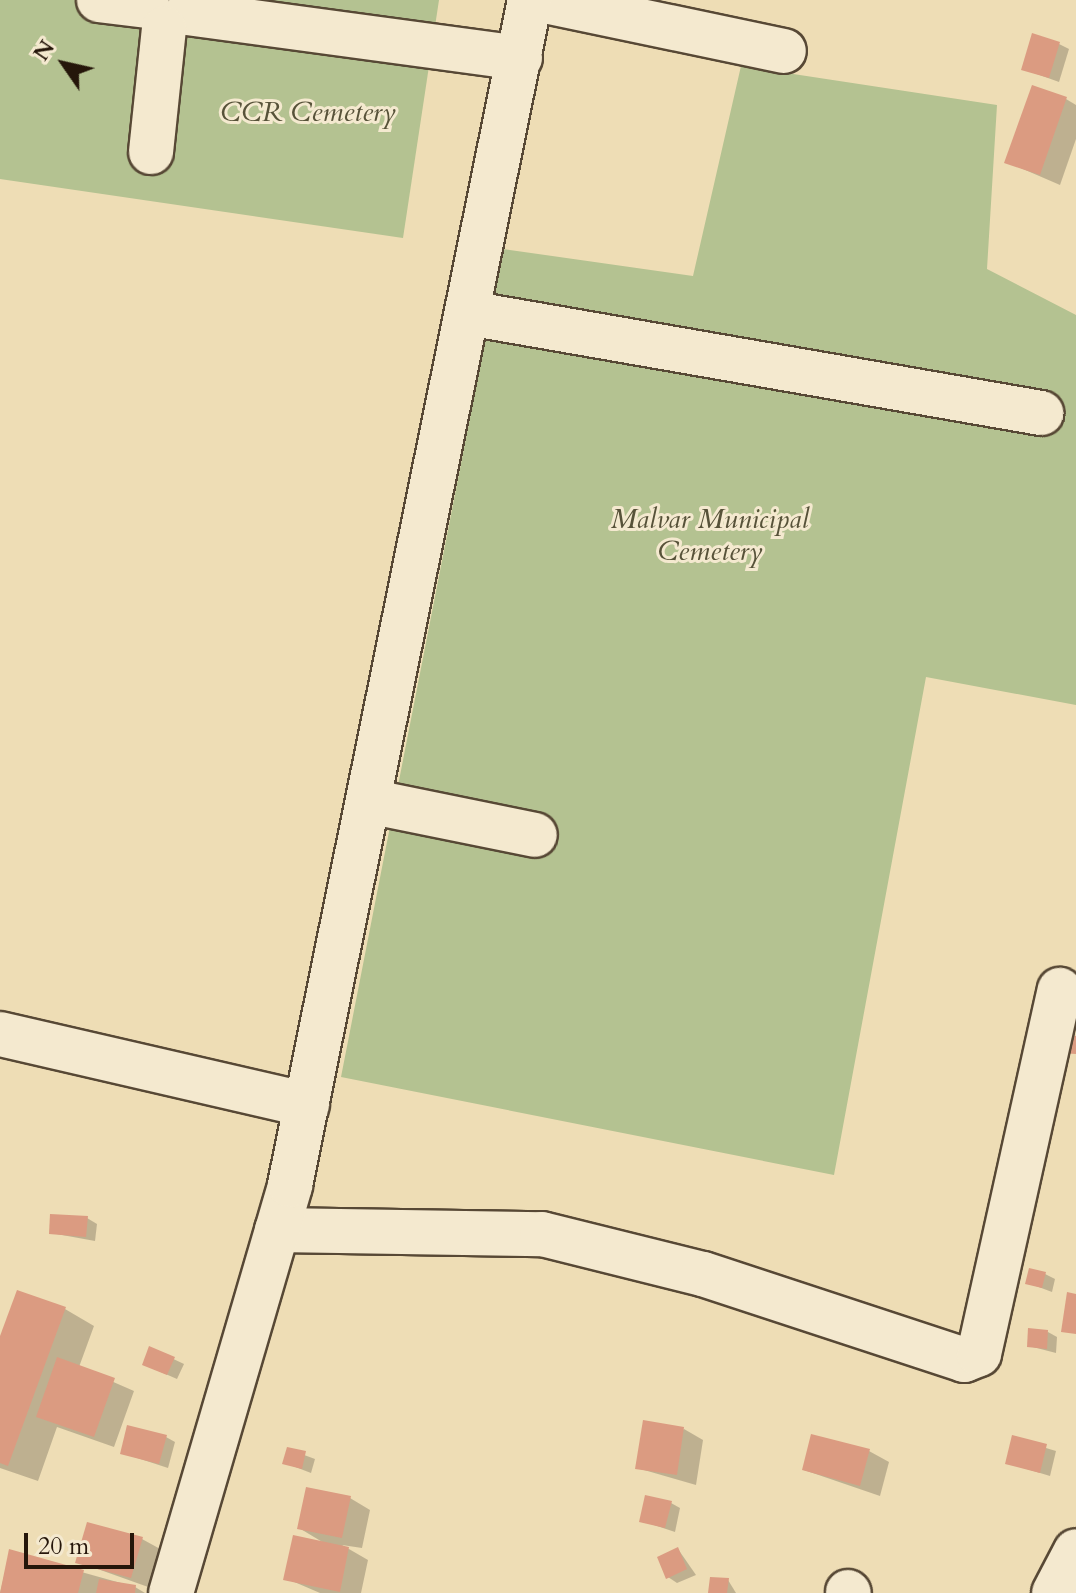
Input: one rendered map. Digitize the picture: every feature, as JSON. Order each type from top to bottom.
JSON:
[{"type":"street","points":[[99,0],[520,58]]},
{"type":"street","points":[[171,1593],[277,1230],[307,1105],[373,802],[530,0]]},
{"type":"street","points":[[540,0],[784,51]]},
{"type":"street","points":[[151,152],[167,10]]},
{"type":"street","points":[[468,313],[1041,413]]},
{"type":"street","points":[[373,802],[535,835]]},
{"type":"street","points":[[277,1230],[542,1234],[703,1274],[964,1360],[979,1354],[1060,990]]},
{"type":"street","points":[[0,1034],[307,1105]]},
{"type":"street","points":[[1054,1593],[1076,1551]]},
{"type":"green space","name":"CCR Cemetery","points":[[0,0],[439,0],[403,238],[0,179]]},
{"type":"green space","name":"Malvar Municipal Cemetery","points":[[741,66],[997,105],[987,269],[1076,315],[1076,705],[926,677],[834,1175],[341,1077],[503,249],[693,276]]},
{"type":"building","points":[[1032,33],[1060,42],[1049,78],[1021,70]]},
{"type":"building","points":[[1032,85],[1067,97],[1040,175],[1004,163]]},
{"type":"building","points":[[1062,1034],[1076,1036],[1076,1054],[1060,1053]]},
{"type":"building","points":[[50,1214],[88,1216],[86,1237],[49,1234]]},
{"type":"building","points":[[1029,1268],[1046,1272],[1042,1288],[1025,1284]]},
{"type":"building","points":[[17,1290],[66,1307],[8,1466],[0,1463],[0,1336]]},
{"type":"building","points":[[1067,1292],[1076,1294],[1076,1334],[1061,1332]]},
{"type":"building","points":[[1028,1328],[1048,1330],[1047,1349],[1027,1347]]},
{"type":"building","points":[[149,1346],[175,1357],[167,1375],[142,1365]]},
{"type":"building","points":[[57,1357],[115,1378],[94,1437],[36,1417]]},
{"type":"building","points":[[643,1420],[684,1427],[677,1475],[635,1469]]},
{"type":"building","points":[[127,1425],[167,1435],[159,1464],[120,1454]]},
{"type":"building","points":[[811,1434],[870,1449],[860,1486],[802,1470]]},
{"type":"building","points":[[1012,1435],[1047,1444],[1040,1473],[1005,1464]]},
{"type":"building","points":[[287,1447],[306,1451],[302,1469],[282,1464]]},
{"type":"building","points":[[306,1487],[351,1496],[342,1538],[297,1529]]},
{"type":"building","points":[[645,1495],[672,1501],[665,1528],[639,1522]]},
{"type":"building","points":[[87,1522],[143,1537],[131,1578],[75,1563]]},
{"type":"building","points":[[293,1535],[349,1547],[340,1592],[283,1580]]},
{"type":"building","points":[[678,1547],[687,1569],[666,1579],[657,1557]]},
{"type":"building","points":[[9,1549],[84,1570],[78,1593],[0,1593]]},
{"type":"building","points":[[710,1577],[729,1578],[727,1593],[708,1593]]},
{"type":"building","points":[[99,1579],[136,1585],[135,1593],[96,1593]]}]
